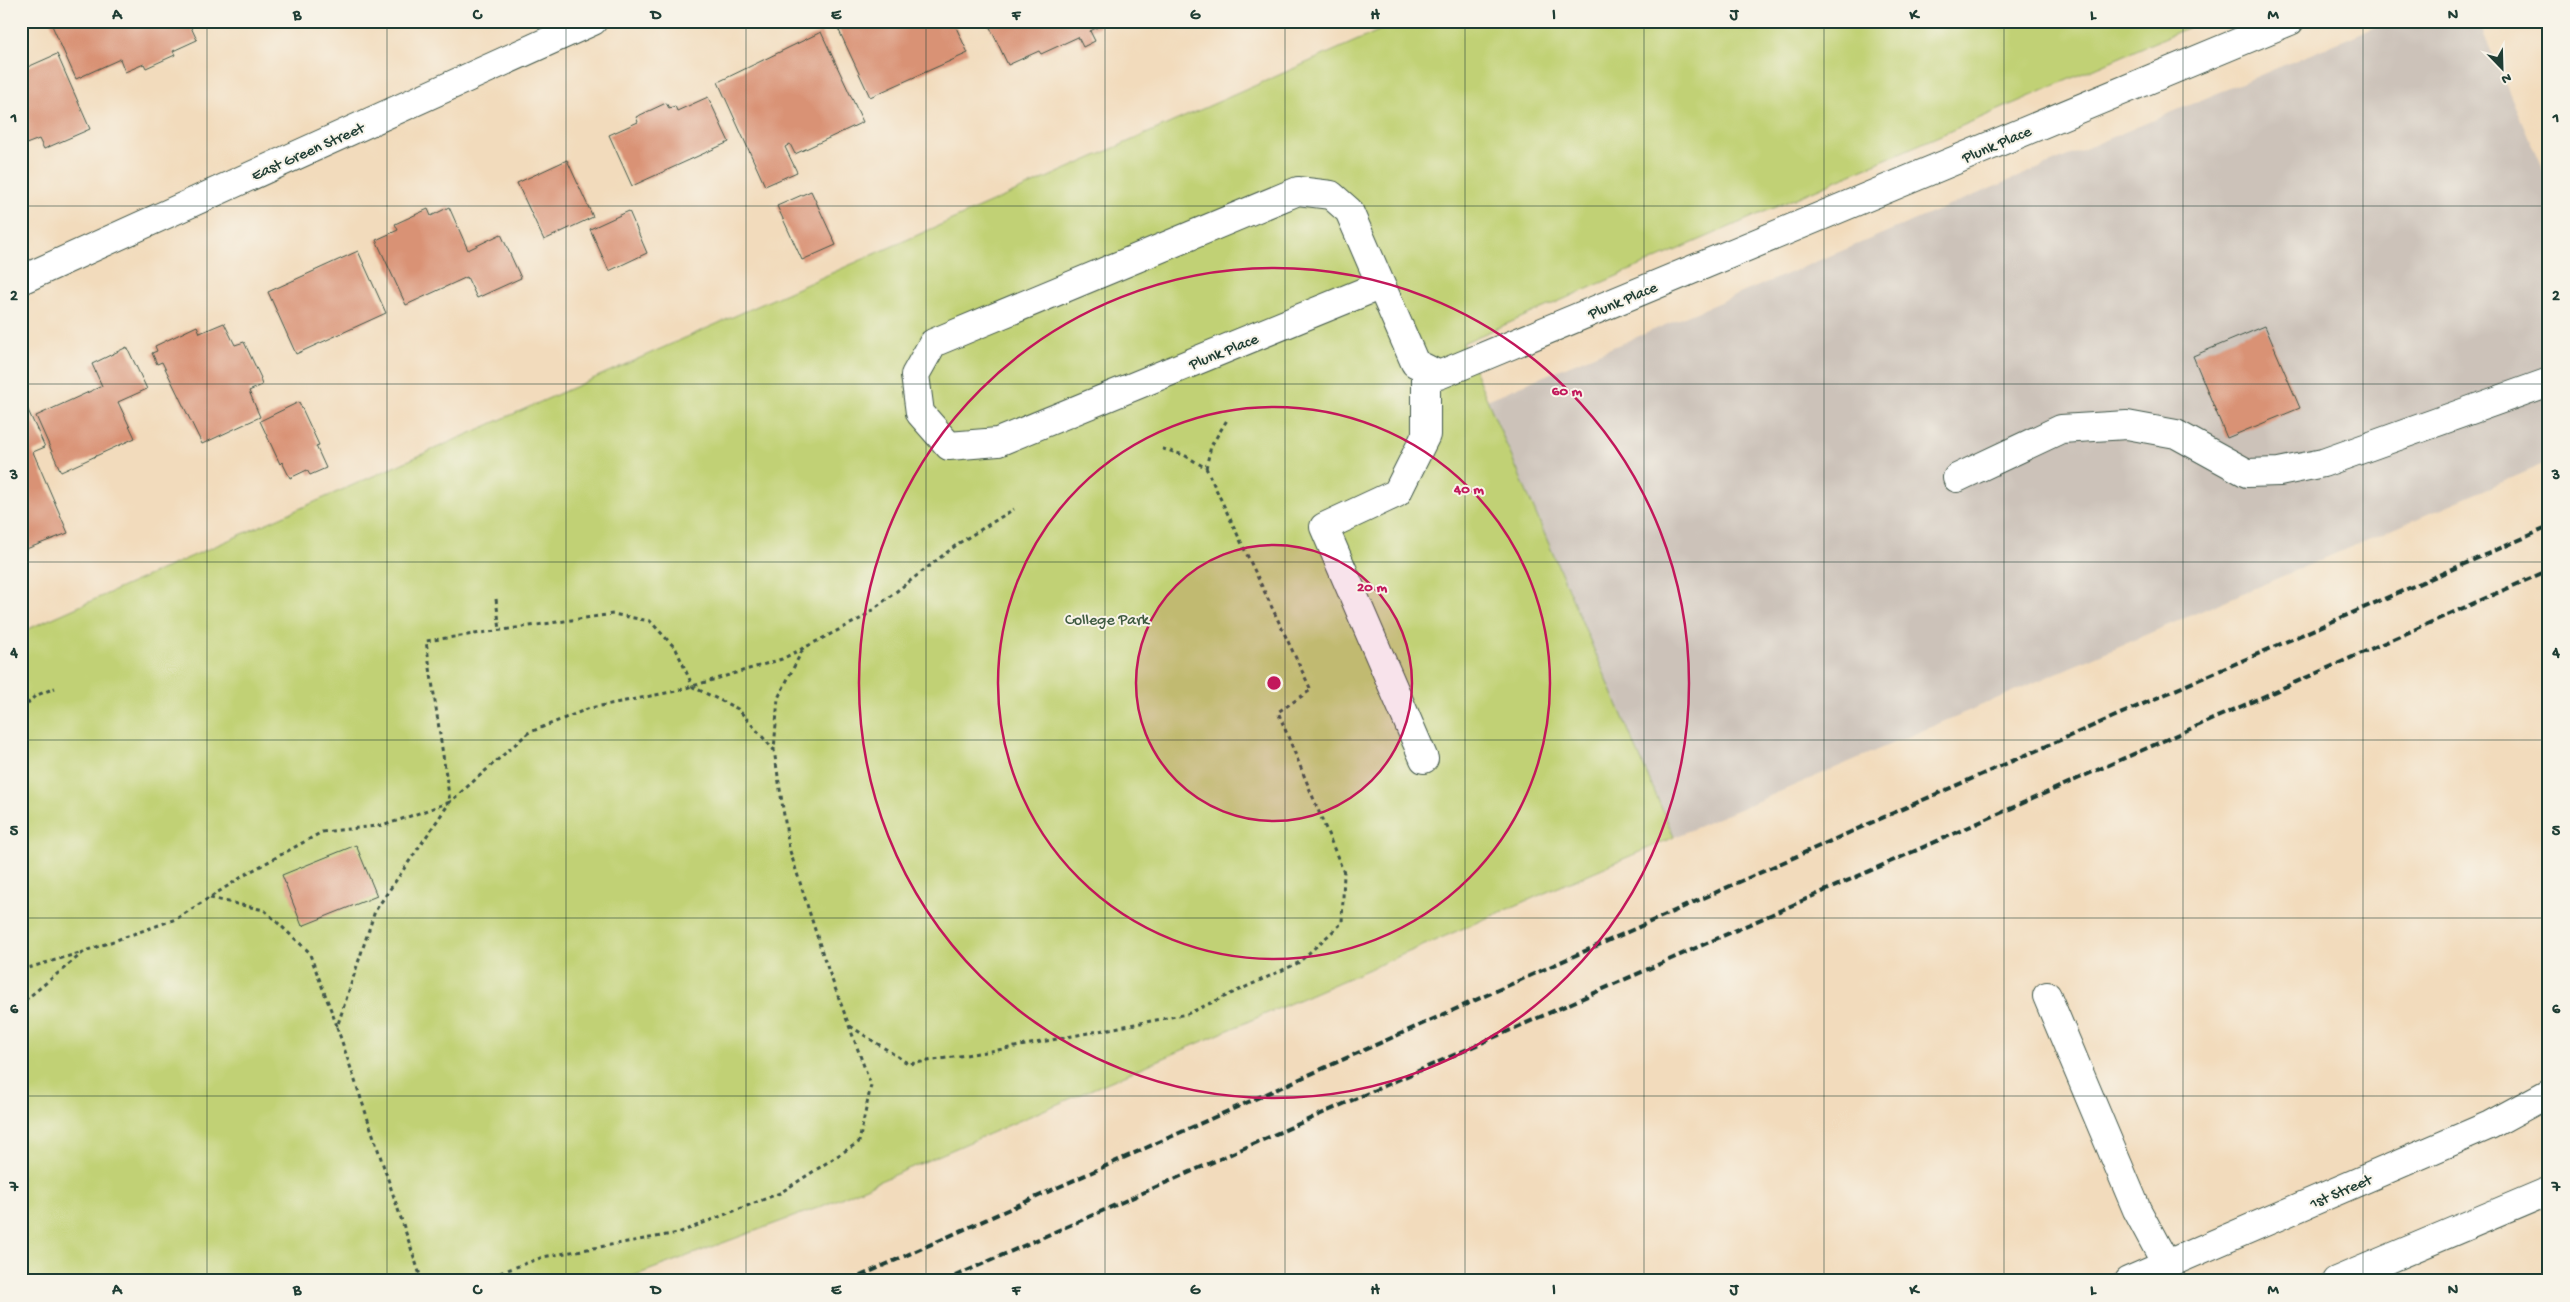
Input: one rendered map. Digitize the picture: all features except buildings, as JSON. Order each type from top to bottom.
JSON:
[{"type":"street","name":"East Green Street","points":[[21,280],[592,21]]},
{"type":"street","name":"Plunk Place","points":[[1426,368],[1439,375],[2290,21]]},
{"type":"street","name":"Plunk Place","points":[[1298,191],[1331,195],[1349,211],[1381,286],[998,442],[949,446],[920,414],[916,375],[933,343],[1298,191]]},
{"type":"street","points":[[1381,286],[1415,363],[1426,368],[1426,436],[1397,493],[1324,527],[1424,759]]},
{"type":"street","points":[[1957,478],[2060,429],[2127,425],[2176,434],[2247,473],[2278,472],[2324,462],[2549,382]]},
{"type":"street","points":[[2047,996],[2137,1210],[2166,1264]]},
{"type":"street","name":"1st Street","points":[[2128,1281],[2490,1125],[2549,1093]]},
{"type":"street","points":[[2336,1281],[2549,1191]]},
{"type":"path","points":[[1206,468],[1211,446],[1227,420]]},
{"type":"path","points":[[850,1026],[909,1064],[1010,1048],[1187,1014],[1298,963],[1342,923],[1344,873],[1278,712],[1311,690],[1206,468],[1184,455],[1160,448]]},
{"type":"path","points":[[337,1027],[375,911],[450,802],[528,733],[590,708],[693,686],[782,659],[862,618],[959,544],[1014,509]]},
{"type":"path","points":[[496,599],[500,630]]},
{"type":"path","points":[[450,802],[426,641],[613,614],[650,621],[676,649],[693,686],[738,709],[774,750]]},
{"type":"path","points":[[478,1281],[543,1257],[678,1233],[780,1192],[860,1142],[871,1085],[824,958],[789,848],[774,750],[778,698],[804,647]]},
{"type":"path","points":[[21,710],[35,696],[55,688]]},
{"type":"path","points":[[21,970],[85,951],[176,919],[322,832],[384,825],[450,802]]},
{"type":"path","points":[[210,898],[264,910],[310,952],[422,1281]]},
{"type":"path","points":[[21,1007],[24,1001],[85,951]]},
{"type":"shaded area","points":[[2389,21],[2478,21],[2549,184],[2549,462],[1674,837],[1487,400]]},
{"type":"green space","name":"College Park","points":[[1401,21],[2203,21],[1463,343],[1674,837],[820,1207],[620,1281],[21,1281],[21,632]]},
{"type":"railway","points":[[849,1281],[1893,813],[2549,527]]},
{"type":"railway","points":[[944,1281],[2549,570]]}]
